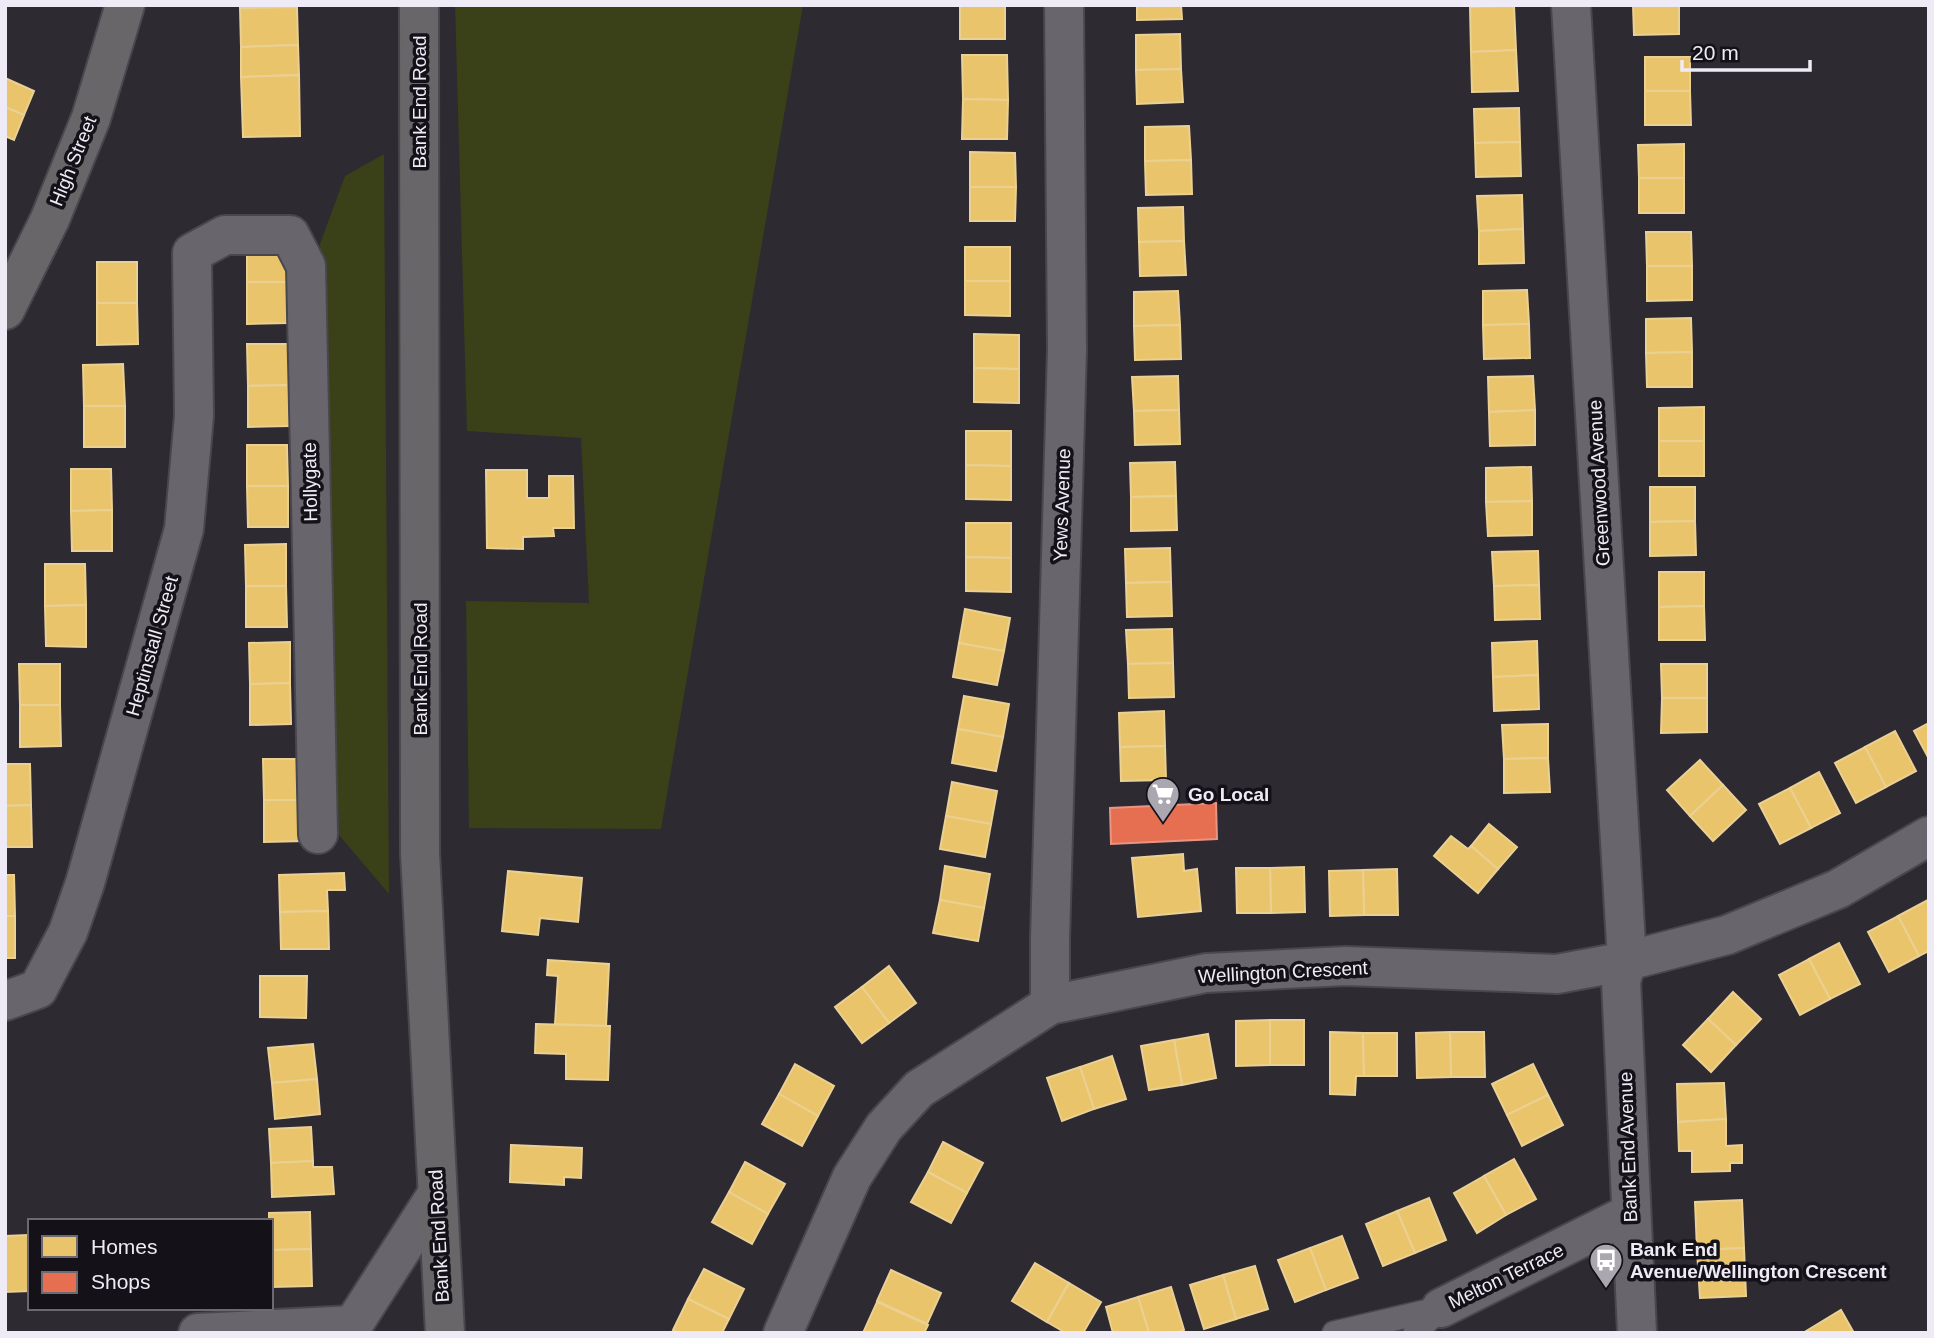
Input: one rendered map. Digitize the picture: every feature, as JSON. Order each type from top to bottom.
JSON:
[{"type":"street","name":"High Street","points":[[5,310],[50,219],[91,118],[125,5]]},
{"type":"street","name":"Bank End Road","points":[[419,5],[420,853],[445,1333]]},
{"type":"street","name":"Yews Avenue","points":[[1050,1005],[1067,349],[1064,5]]},
{"type":"street","name":"Greenwood Avenue","points":[[1571,5],[1627,961]]},
{"type":"street","name":"Hollygate","points":[[192,253],[225,235],[290,235],[306,266],[318,834]]},
{"type":"street","name":"Heptinstall Street","points":[[5,1001],[38,989],[68,932],[85,883],[184,529],[194,416],[192,253]]},
{"type":"street","name":"Wellington Crescent","points":[[783,1333],[852,1177],[884,1127],[919,1089],[1050,1005],[1206,973],[1346,966],[1557,974],[1627,961],[1739,930],[1838,889],[1929,836]]},
{"type":"street","name":"Bank End Avenue","points":[[1627,961],[1622,981],[1637,1333]]},
{"type":"street","points":[[198,1333],[353,1329],[437,1194]]},
{"type":"street","name":"Melton Terrace","points":[[1428,1320],[1631,1213]]},
{"type":"lane","name":"Melton Terrace","points":[[1334,1333],[1428,1320]]},
{"type":"green space","points":[[455,5],[803,5],[661,829],[469,828],[466,601],[589,603],[581,438],[467,431]]},
{"type":"green space","points":[[384,154],[389,894],[339,835],[320,244],[345,176]]},
{"type":"building: Homes","points":[[960,5],[1005,5],[1005,39],[960,39]]},
{"type":"building: Homes","points":[[1137,5],[1181,5],[1182,19],[1137,20]]},
{"type":"building: Homes","points":[[1633,5],[1679,5],[1679,34],[1634,35]]},
{"type":"building: Homes","points":[[1514,6],[1516,50],[1471,52],[1470,7]]},
{"type":"building: Homes","points":[[297,7],[298,45],[241,47],[240,8]]},
{"type":"building: Homes","points":[[1180,34],[1181,69],[1136,70],[1136,35]]},
{"type":"building: Homes","points":[[298,45],[299,75],[241,77],[241,47]]},
{"type":"building: Homes","points":[[1516,50],[1518,91],[1472,92],[1471,52]]},
{"type":"building: Homes","points":[[962,55],[1007,55],[1008,100],[963,99]]},
{"type":"building: Homes","points":[[1645,57],[1690,57],[1690,91],[1645,91]]},
{"type":"building: Homes","points":[[1181,69],[1183,102],[1137,104],[1136,70]]},
{"type":"building: Homes","points":[[299,75],[300,136],[243,137],[241,77]]},
{"type":"building: Homes","points":[[5,78],[34,91],[24,115],[5,107]]},
{"type":"building: Homes","points":[[1645,91],[1690,91],[1691,125],[1645,125]]},
{"type":"building: Homes","points":[[963,99],[1008,100],[1007,139],[962,139]]},
{"type":"building: Homes","points":[[5,107],[24,115],[14,140],[5,136]]},
{"type":"building: Homes","points":[[1519,108],[1520,142],[1475,143],[1474,109]]},
{"type":"building: Homes","points":[[1189,126],[1191,160],[1145,161],[1145,127]]},
{"type":"building: Homes","points":[[1520,142],[1521,176],[1476,177],[1475,143]]},
{"type":"building: Homes","points":[[1684,144],[1684,178],[1639,178],[1638,145]]},
{"type":"building: Homes","points":[[970,152],[1015,153],[1016,187],[970,187]]},
{"type":"building: Homes","points":[[1191,160],[1192,194],[1146,195],[1145,161]]},
{"type":"building: Homes","points":[[1639,178],[1684,178],[1684,213],[1639,213]]},
{"type":"building: Homes","points":[[970,187],[1016,187],[1015,221],[970,221]]},
{"type":"building: Homes","points":[[1522,195],[1523,229],[1479,231],[1477,196]]},
{"type":"building: Homes","points":[[1183,207],[1184,241],[1139,242],[1138,208]]},
{"type":"building: Homes","points":[[1523,229],[1524,263],[1479,264],[1479,231]]},
{"type":"building: Homes","points":[[1646,232],[1691,232],[1692,266],[1647,266]]},
{"type":"building: Homes","points":[[247,241],[287,241],[288,282],[247,282]]},
{"type":"building: Homes","points":[[1184,241],[1186,275],[1140,276],[1139,242]]},
{"type":"building: Homes","points":[[965,247],[1010,247],[1010,281],[965,281]]},
{"type":"building: Homes","points":[[97,262],[137,262],[137,303],[97,303]]},
{"type":"building: Homes","points":[[1647,266],[1692,266],[1692,300],[1647,301]]},
{"type":"building: Homes","points":[[965,281],[1010,281],[1010,316],[965,315]]},
{"type":"building: Homes","points":[[247,282],[288,282],[288,323],[247,324]]},
{"type":"building: Homes","points":[[1527,290],[1529,324],[1483,325],[1483,291]]},
{"type":"building: Homes","points":[[1178,291],[1180,325],[1134,326],[1134,292]]},
{"type":"building: Homes","points":[[97,303],[137,303],[138,344],[97,345]]},
{"type":"building: Homes","points":[[1691,318],[1692,352],[1646,353],[1646,319]]},
{"type":"building: Homes","points":[[1529,324],[1530,358],[1484,359],[1483,325]]},
{"type":"building: Homes","points":[[1180,325],[1181,359],[1135,360],[1134,326]]},
{"type":"building: Homes","points":[[974,334],[1019,335],[1019,369],[974,368]]},
{"type":"building: Homes","points":[[247,344],[288,344],[288,385],[248,386]]},
{"type":"building: Homes","points":[[1692,352],[1692,387],[1647,387],[1646,353]]},
{"type":"building: Homes","points":[[123,364],[125,406],[84,406],[83,365]]},
{"type":"building: Homes","points":[[974,368],[1019,369],[1019,403],[974,402]]},
{"type":"building: Homes","points":[[1178,376],[1179,410],[1134,411],[1132,377]]},
{"type":"building: Homes","points":[[1533,376],[1535,410],[1489,412],[1488,377]]},
{"type":"building: Homes","points":[[288,385],[289,426],[248,427],[248,386]]},
{"type":"building: Homes","points":[[84,406],[125,406],[125,447],[84,447]]},
{"type":"building: Homes","points":[[1704,407],[1704,441],[1659,441],[1659,408]]},
{"type":"building: Homes","points":[[1179,410],[1180,444],[1135,445],[1134,411]]},
{"type":"building: Homes","points":[[1535,410],[1535,445],[1490,446],[1489,412]]},
{"type":"building: Homes","points":[[966,431],[1011,431],[1011,466],[966,465]]},
{"type":"building: Homes","points":[[1659,441],[1704,441],[1704,476],[1659,476]]},
{"type":"building: Homes","points":[[247,445],[287,445],[288,486],[247,486]]},
{"type":"building: Homes","points":[[1175,462],[1176,496],[1131,497],[1130,463]]},
{"type":"building: Homes","points":[[966,465],[1011,466],[1011,500],[966,499]]},
{"type":"building: Homes","points":[[1531,467],[1532,501],[1486,502],[1486,468]]},
{"type":"building: Homes","points":[[71,469],[111,469],[112,510],[71,511]]},
{"type":"building: Homes","points":[[486,470],[527,470],[527,498],[549,498],[549,476],[573,476],[574,528],[553,528],[554,536],[523,537],[523,549],[487,548]]},
{"type":"building: Homes","points":[[247,486],[288,486],[288,527],[248,527]]},
{"type":"building: Homes","points":[[1650,487],[1695,487],[1695,521],[1650,522]]},
{"type":"building: Homes","points":[[1176,496],[1177,530],[1131,531],[1131,497]]},
{"type":"building: Homes","points":[[1532,501],[1532,535],[1488,536],[1486,502]]},
{"type":"building: Homes","points":[[112,510],[112,551],[72,551],[71,511]]},
{"type":"building: Homes","points":[[1695,521],[1696,555],[1650,556],[1650,522]]},
{"type":"building: Homes","points":[[966,523],[1011,523],[1011,558],[966,557]]},
{"type":"building: Homes","points":[[286,544],[286,586],[246,586],[245,545]]},
{"type":"building: Homes","points":[[1170,548],[1171,582],[1126,583],[1125,549]]},
{"type":"building: Homes","points":[[1538,551],[1539,585],[1494,586],[1492,552]]},
{"type":"building: Homes","points":[[966,557],[1011,558],[1011,592],[966,591]]},
{"type":"building: Homes","points":[[45,564],[85,564],[86,605],[45,606]]},
{"type":"building: Homes","points":[[1659,572],[1704,572],[1704,606],[1659,607]]},
{"type":"building: Homes","points":[[1171,582],[1172,616],[1127,617],[1126,583]]},
{"type":"building: Homes","points":[[1539,585],[1540,619],[1495,620],[1494,586]]},
{"type":"building: Homes","points":[[246,586],[286,586],[287,627],[246,627]]},
{"type":"building: Homes","points":[[86,605],[86,647],[46,646],[45,606]]},
{"type":"building: Homes","points":[[1704,606],[1705,640],[1659,640],[1659,607]]},
{"type":"building: Homes","points":[[965,609],[1010,618],[1004,651],[959,643]]},
{"type":"building: Homes","points":[[1172,629],[1173,663],[1128,664],[1126,630]]},
{"type":"building: Homes","points":[[1537,641],[1538,675],[1493,677],[1492,643]]},
{"type":"building: Homes","points":[[290,642],[290,683],[250,684],[249,643]]},
{"type":"building: Homes","points":[[959,643],[1004,651],[997,685],[953,677]]},
{"type":"building: Homes","points":[[1173,663],[1174,697],[1129,698],[1128,664]]},
{"type":"building: Homes","points":[[19,664],[60,664],[60,705],[20,705]]},
{"type":"building: Homes","points":[[1661,664],[1707,664],[1707,698],[1662,698]]},
{"type":"building: Homes","points":[[1538,675],[1539,709],[1494,711],[1493,677]]},
{"type":"building: Homes","points":[[290,683],[291,724],[250,725],[250,684]]},
{"type":"building: Homes","points":[[964,696],[1009,704],[1003,737],[958,729]]},
{"type":"building: Homes","points":[[1662,698],[1707,698],[1707,732],[1661,733]]},
{"type":"building: Homes","points":[[20,705],[60,705],[61,746],[20,747]]},
{"type":"building: Homes","points":[[1164,711],[1165,746],[1120,747],[1119,713]]},
{"type":"building: Homes","points":[[1929,723],[1929,759],[1914,731]]},
{"type":"building: Homes","points":[[1548,724],[1548,758],[1504,759],[1502,725]]},
{"type":"building: Homes","points":[[958,729],[1003,737],[996,771],[952,763]]},
{"type":"building: Homes","points":[[1895,731],[1916,771],[1886,787],[1865,747]]},
{"type":"building: Homes","points":[[1165,746],[1166,780],[1121,781],[1120,747]]},
{"type":"building: Homes","points":[[1865,747],[1886,787],[1856,803],[1835,763]]},
{"type":"building: Homes","points":[[1548,758],[1550,792],[1504,793],[1504,759]]},
{"type":"building: Homes","points":[[263,759],[304,759],[304,800],[264,800]]},
{"type":"building: Homes","points":[[1700,760],[1723,785],[1690,816],[1667,790]]},
{"type":"building: Homes","points":[[5,764],[30,764],[31,805],[5,806]]},
{"type":"building: Homes","points":[[1819,772],[1840,813],[1811,828],[1790,788]]},
{"type":"building: Homes","points":[[952,782],[997,791],[991,824],[946,816]]},
{"type":"building: Homes","points":[[1723,785],[1746,810],[1713,841],[1690,816]]},
{"type":"building: Homes","points":[[1790,788],[1811,828],[1780,844],[1759,804]]},
{"type":"building: Homes","points":[[264,800],[304,800],[305,841],[264,842]]},
{"type":"building: Homes","points":[[31,805],[32,847],[5,847],[5,806]]},
{"type":"building: Homes","points":[[946,816],[991,824],[985,857],[940,849]]},
{"type":"building: Homes","points":[[1489,824],[1517,847],[1498,869],[1471,846]]},
{"type":"building: Homes","points":[[1451,836],[1468,849],[1471,846],[1498,869],[1478,893],[1434,856]]},
{"type":"building: Homes","points":[[1183,854],[1184,871],[1197,869],[1201,911],[1138,917],[1132,858]]},
{"type":"building: Homes","points":[[945,866],[990,874],[984,908],[940,900]]},
{"type":"building: Homes","points":[[1304,867],[1305,912],[1271,913],[1270,868]]},
{"type":"building: Homes","points":[[1236,868],[1270,868],[1271,913],[1237,913]]},
{"type":"building: Homes","points":[[1397,869],[1398,915],[1364,915],[1363,870]]},
{"type":"building: Homes","points":[[1363,870],[1364,915],[1330,916],[1329,871]]},
{"type":"building: Homes","points":[[508,871],[582,878],[578,922],[540,918],[538,935],[502,931]]},
{"type":"building: Homes","points":[[344,873],[345,890],[327,890],[328,911],[280,912],[279,875]]},
{"type":"building: Homes","points":[[5,875],[14,875],[15,916],[5,916]]},
{"type":"building: Homes","points":[[940,900],[984,908],[978,941],[933,933]]},
{"type":"building: Homes","points":[[1928,900],[1929,951],[1919,956],[1898,916]]},
{"type":"building: Homes","points":[[328,911],[329,949],[281,949],[280,912]]},
{"type":"building: Homes","points":[[5,916],[15,916],[15,958],[5,958]]},
{"type":"building: Homes","points":[[1898,916],[1919,956],[1889,972],[1868,932]]},
{"type":"building: Homes","points":[[1839,943],[1860,984],[1830,999],[1809,959]]},
{"type":"building: Homes","points":[[1809,959],[1830,999],[1800,1015],[1779,975]]},
{"type":"building: Homes","points":[[548,960],[609,964],[606,1026],[555,1024],[558,976],[547,975]]},
{"type":"building: Homes","points":[[889,966],[916,1003],[889,1023],[862,987]]},
{"type":"building: Homes","points":[[260,976],[307,976],[306,1018],[260,1017]]},
{"type":"building: Homes","points":[[862,987],[889,1023],[862,1043],[835,1007]]},
{"type":"building: Homes","points":[[1733,992],[1761,1019],[1736,1045],[1708,1019]]},
{"type":"building: Homes","points":[[1708,1019],[1736,1045],[1711,1072],[1683,1045]]},
{"type":"building: Homes","points":[[1270,1020],[1304,1020],[1304,1065],[1270,1065]]},
{"type":"building: Homes","points":[[1270,1020],[1270,1065],[1236,1066],[1236,1021]]},
{"type":"building: Homes","points":[[536,1024],[610,1026],[608,1080],[566,1079],[566,1054],[535,1053]]},
{"type":"building: Homes","points":[[1330,1032],[1363,1033],[1364,1076],[1356,1076],[1355,1095],[1330,1094]]},
{"type":"building: Homes","points":[[1450,1032],[1484,1032],[1485,1077],[1451,1077]]},
{"type":"building: Homes","points":[[1450,1032],[1451,1077],[1417,1078],[1416,1033]]},
{"type":"building: Homes","points":[[1363,1033],[1397,1033],[1397,1076],[1364,1076]]},
{"type":"building: Homes","points":[[1208,1034],[1216,1078],[1182,1085],[1174,1040]]},
{"type":"building: Homes","points":[[1174,1040],[1182,1085],[1149,1090],[1141,1046]]},
{"type":"building: Homes","points":[[313,1044],[317,1079],[272,1083],[268,1048]]},
{"type":"building: Homes","points":[[1112,1056],[1126,1099],[1094,1109],[1080,1067]]},
{"type":"building: Homes","points":[[795,1064],[834,1086],[818,1116],[779,1094]]},
{"type":"building: Homes","points":[[1533,1064],[1548,1095],[1507,1115],[1492,1084]]},
{"type":"building: Homes","points":[[1080,1067],[1094,1109],[1062,1121],[1047,1078]]},
{"type":"building: Homes","points":[[317,1079],[320,1114],[275,1119],[272,1083]]},
{"type":"building: Homes","points":[[1724,1083],[1726,1119],[1678,1122],[1677,1084]]},
{"type":"building: Homes","points":[[779,1094],[818,1116],[802,1146],[762,1124]]},
{"type":"building: Homes","points":[[1548,1095],[1563,1125],[1522,1146],[1507,1115]]},
{"type":"building: Homes","points":[[1726,1119],[1726,1146],[1742,1145],[1742,1163],[1730,1163],[1730,1171],[1692,1172],[1692,1151],[1679,1151],[1678,1122]]},
{"type":"building: Homes","points":[[311,1127],[313,1161],[271,1163],[269,1129]]},
{"type":"building: Homes","points":[[943,1142],[983,1163],[967,1193],[928,1172]]},
{"type":"building: Homes","points":[[511,1145],[582,1148],[581,1178],[564,1177],[564,1185],[510,1182]]},
{"type":"building: Homes","points":[[1514,1159],[1536,1199],[1506,1215],[1484,1176]]},
{"type":"building: Homes","points":[[313,1161],[313,1167],[332,1167],[334,1194],[272,1197],[271,1163]]},
{"type":"building: Homes","points":[[745,1162],[785,1184],[768,1214],[729,1192]]},
{"type":"building: Homes","points":[[928,1172],[967,1193],[951,1223],[911,1202]]},
{"type":"building: Homes","points":[[1484,1176],[1506,1215],[1477,1233],[1454,1193]]},
{"type":"building: Homes","points":[[729,1192],[768,1214],[752,1244],[712,1222]]},
{"type":"building: Homes","points":[[1429,1198],[1446,1240],[1415,1253],[1397,1211]]},
{"type":"building: Homes","points":[[1742,1200],[1744,1248],[1697,1250],[1695,1202]]},
{"type":"building: Homes","points":[[1397,1211],[1415,1253],[1383,1266],[1366,1224]]},
{"type":"building: Homes","points":[[310,1212],[311,1249],[273,1250],[273,1219],[269,1219],[269,1213]]},
{"type":"building: Homes","points":[[28,1235],[28,1291],[5,1292],[5,1236]]},
{"type":"building: Homes","points":[[1342,1236],[1358,1278],[1326,1290],[1310,1248]]},
{"type":"building: Homes","points":[[1310,1248],[1326,1290],[1295,1302],[1278,1260]]},
{"type":"building: Homes","points":[[1744,1248],[1746,1296],[1700,1298],[1697,1250]]},
{"type":"building: Homes","points":[[311,1249],[312,1286],[273,1287],[273,1250]]},
{"type":"building: Homes","points":[[1035,1263],[1069,1283],[1047,1322],[1012,1301]]},
{"type":"building: Homes","points":[[1255,1266],[1268,1309],[1236,1319],[1223,1275]]},
{"type":"building: Homes","points":[[704,1269],[744,1289],[729,1319],[688,1299]]},
{"type":"building: Homes","points":[[891,1270],[941,1293],[927,1324],[877,1301]]},
{"type":"building: Homes","points":[[1223,1275],[1236,1319],[1204,1329],[1190,1285]]},
{"type":"building: Homes","points":[[1069,1283],[1101,1302],[1083,1333],[1066,1333],[1047,1322]]},
{"type":"building: Homes","points":[[1171,1287],[1184,1330],[1176,1333],[1149,1333],[1138,1297]]},
{"type":"building: Homes","points":[[1138,1297],[1149,1333],[1113,1333],[1106,1307]]},
{"type":"building: Homes","points":[[688,1299],[729,1319],[722,1333],[679,1333],[673,1330]]},
{"type":"building: Homes","points":[[877,1302],[928,1325],[924,1333],[863,1333]]},
{"type":"building: Homes","points":[[1841,1310],[1854,1333],[1803,1333]]},
{"type":"building: Shops","name":"Go Local","points":[[1216,803],[1217,839],[1111,844],[1110,808]]},
{"type":"place","name":"Go Local","points":[[1163,824]]},
{"type":"place","name":"Bank End Avenue/Wellington Crescent","points":[[1606,1290]]}]
